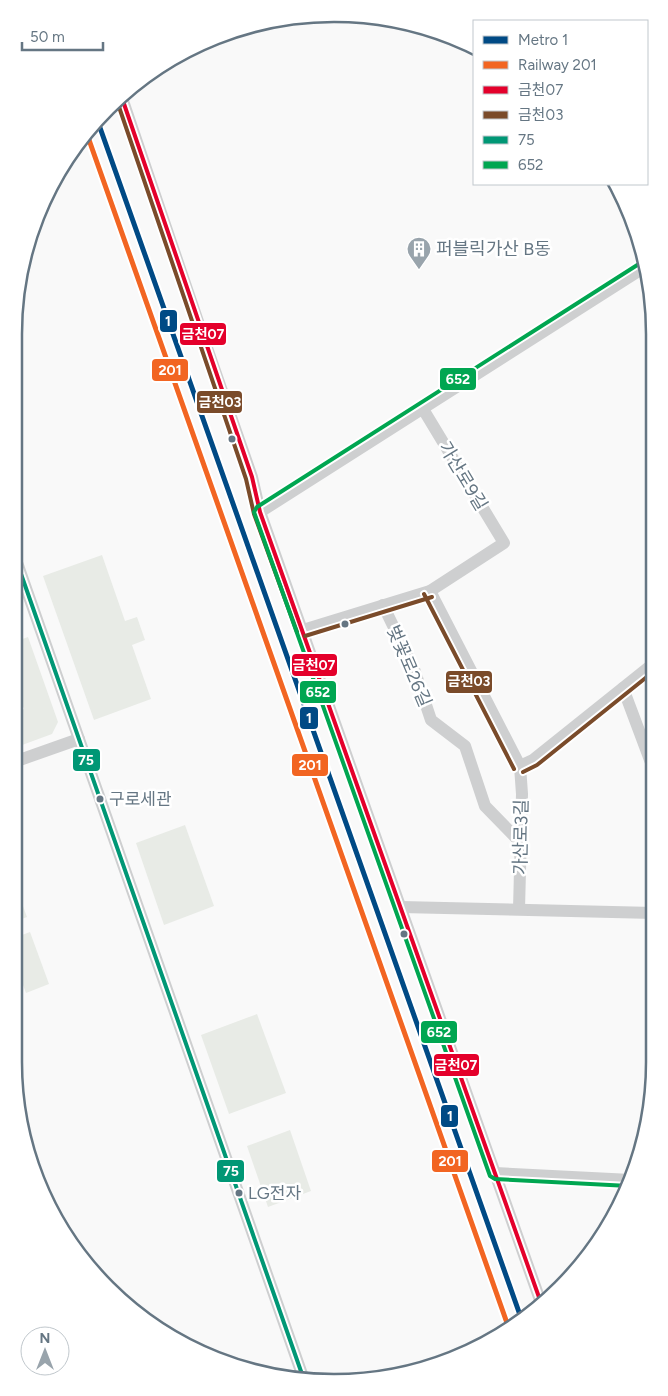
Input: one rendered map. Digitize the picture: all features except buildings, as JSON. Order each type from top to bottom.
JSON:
[{"type":"street","points":[[124,104],[206,348],[252,477],[260,512],[539,1296]]},
{"type":"street","points":[[260,512],[639,271]]},
{"type":"street","name":"가산로9길","points":[[423,409],[504,543],[430,591]]},
{"type":"street","points":[[22,577],[301,1372]]},
{"type":"street","points":[[303,630],[430,591],[520,766],[533,760],[646,670]]},
{"type":"street","name":"벚꽃로26길","points":[[383,605],[414,669],[431,720],[465,746],[485,806],[521,843]]},
{"type":"street","points":[[623,688],[646,749]]},
{"type":"street","points":[[22,759],[79,740]]},
{"type":"street","name":"가산로3길","points":[[519,909],[522,794],[520,766]]},
{"type":"street","points":[[401,907],[646,912]]},
{"type":"street","points":[[495,1173],[623,1180]]},
{"type":"shaded area","points":[[102,555],[125,621],[137,617],[145,640],[132,645],[151,699],[94,720],[43,576]]},
{"type":"shaded area","points":[[28,637],[58,722],[52,734],[22,745],[22,710],[24,709],[22,703],[22,639]]},
{"type":"shaded area","points":[[185,825],[214,906],[164,925],[136,843]]},
{"type":"shaded area","points":[[22,904],[27,917],[22,919]]},
{"type":"shaded area","points":[[30,932],[49,984],[26,993],[22,982],[22,935]]},
{"type":"shaded area","points":[[257,1014],[286,1093],[229,1114],[201,1035]]},
{"type":"shaded area","points":[[290,1130],[311,1191],[268,1207],[247,1146]]},
{"type":"metro line","name":"1","points":[[100,129],[519,1312]]},
{"type":"rail line","name":"201","points":[[89,141],[506,1321]]},
{"type":"transit line","name":"금천07","points":[[124,104],[252,477],[260,512],[539,1296]]},
{"type":"transit line","name":"금천03","points":[[120,109],[246,479],[254,514],[297,632]]},
{"type":"transit line","name":"652","points":[[620,1186],[495,1179],[490,1176],[254,512],[257,507],[638,265]]},
{"type":"transit line","name":"75","points":[[22,577],[301,1372]]},
{"type":"transit line","name":"금천03","points":[[424,594],[514,769]]},
{"type":"transit line","name":"금천03","points":[[305,636],[432,597]]},
{"type":"transit line","name":"금천03","points":[[523,772],[537,765],[646,678]]},
{"type":"place","name":"퍼블릭가산 B동","points":[[419,270]]},
{"type":"place","name":"구로세관","points":[[100,799]]},
{"type":"place","name":"LG전자","points":[[239,1193]]}]
